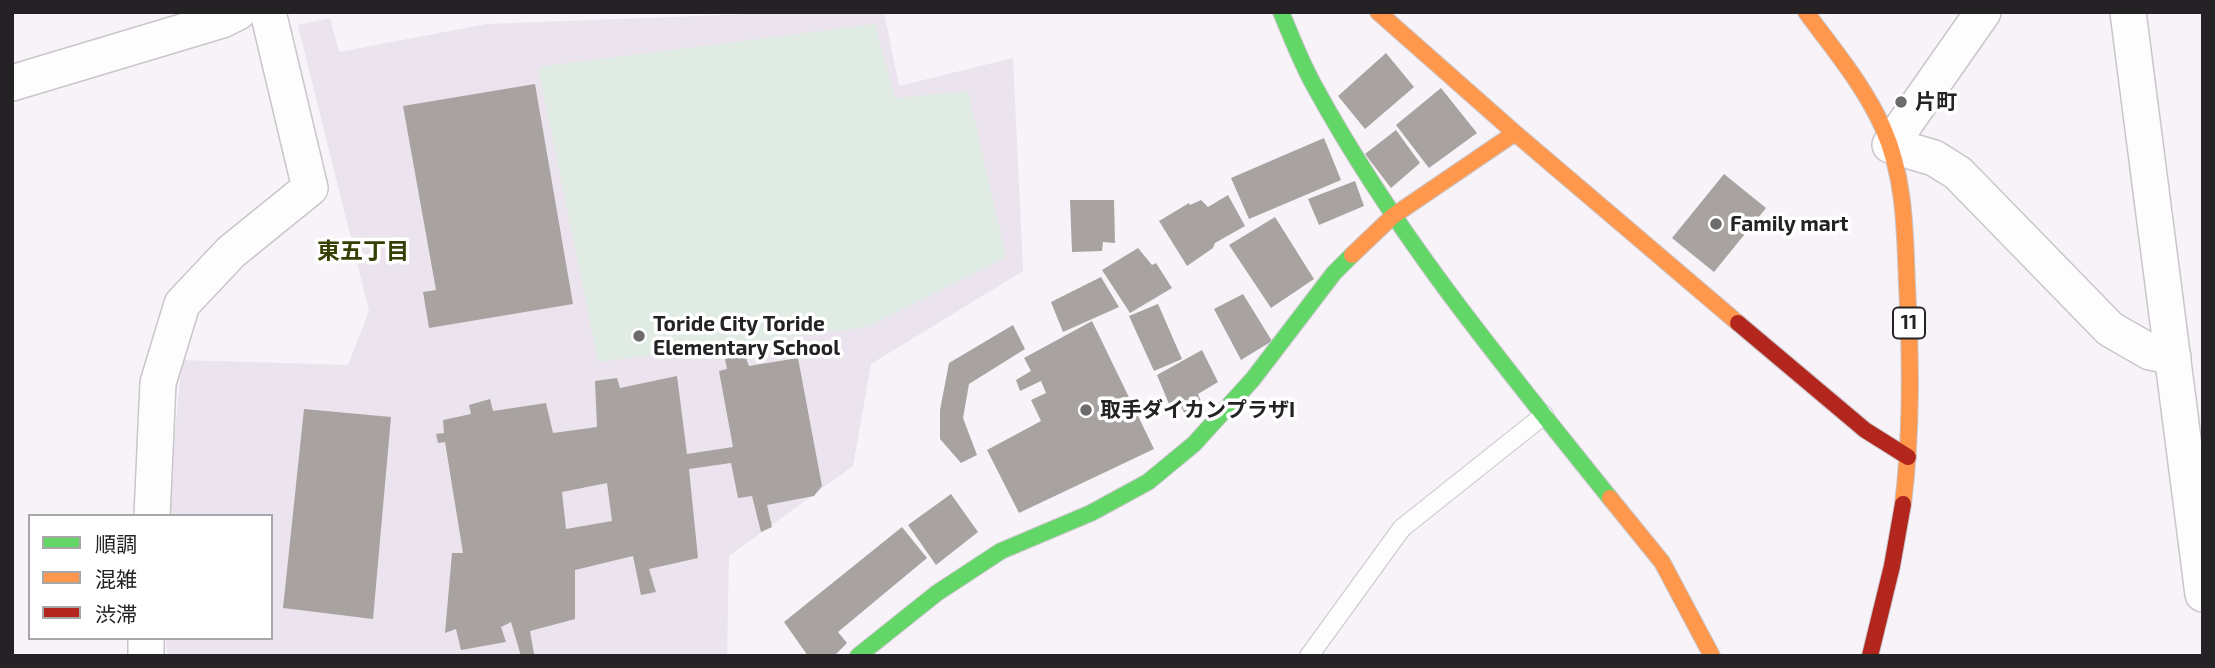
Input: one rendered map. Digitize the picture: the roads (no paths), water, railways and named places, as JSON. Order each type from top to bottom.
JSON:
[{"type":"street","points":[[12,83],[222,20],[238,12]]},
{"type":"street","points":[[152,514],[158,383],[182,304],[231,252],[310,188],[268,12]]},
{"type":"street","points":[[1281,12],[1315,88],[1393,216],[1544,415],[1662,562],[1712,656]]},
{"type":"street","points":[[1378,12],[1515,133],[1865,430],[1908,457]]},
{"type":"street","name":"11","points":[[1806,12],[1870,104],[1890,145],[1900,185],[1905,241],[1911,407],[1908,457],[1900,523],[1870,656]]},
{"type":"street","points":[[1983,12],[1890,145],[1934,158],[1958,173],[2110,329],[2150,352],[2173,357]]},
{"type":"street","points":[[2128,12],[2203,594]]},
{"type":"street","points":[[858,656],[937,593],[1001,551],[1091,513],[1148,482],[1194,444],[1253,379],[1334,273],[1393,216],[1515,133]]},
{"type":"lane","points":[[1309,656],[1402,527],[1544,415]]},
{"type":"place","name":"片町","points":[[1901,102]]},
{"type":"place","name":"Family mart","points":[[1716,224]]},
{"type":"place","name":"Toride City Toride Elementary School","points":[[639,336]]},
{"type":"place","name":"取手ダイカンプラザI","points":[[1086,410]]},
{"type":"district","name":"東五丁目","points":[[363,251]]}]
